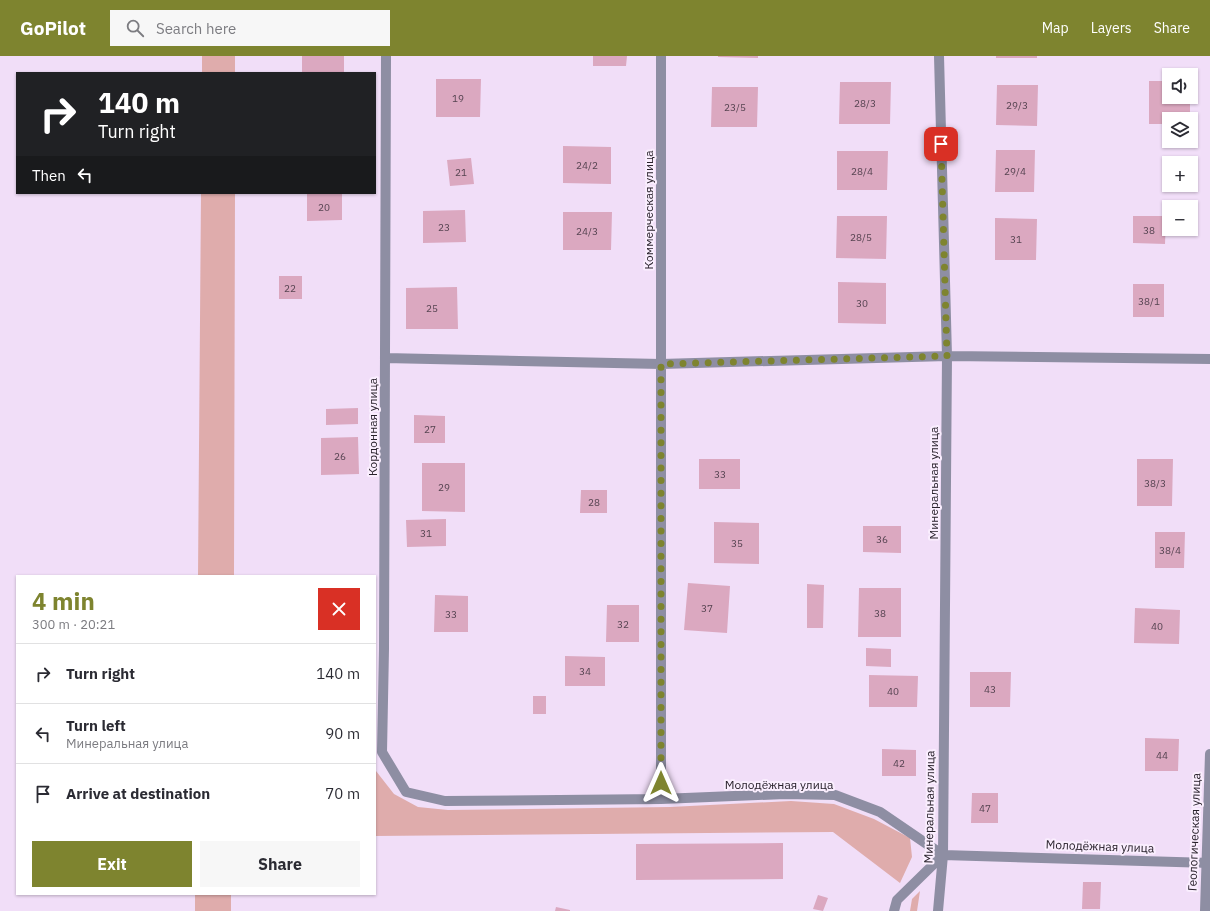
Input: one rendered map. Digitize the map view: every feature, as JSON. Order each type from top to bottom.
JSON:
[{"type":"street","name":"Кордонная улица","points":[[386,56],[384,649],[382,752],[406,792]]},
{"type":"street","name":"Коммерческая улица","points":[[661,56],[661,799]]},
{"type":"street","name":"Минеральная улица","points":[[938,911],[942,855],[947,356],[940,56]]},
{"type":"street","points":[[385,358],[661,364],[947,356],[1210,359]]},
{"type":"street","name":"Геологическая улица","points":[[1205,911],[1208,863],[1210,754]]},
{"type":"street","name":"Молодёжная улица","points":[[406,792],[445,802],[661,799],[784,794],[835,795],[880,812],[942,855],[1208,863]]},
{"type":"street","points":[[894,911],[897,900],[942,855]]},
{"type":"shaded area","points":[[202,56],[235,56],[235,72],[202,72]]},
{"type":"shaded area","points":[[201,194],[235,194],[234,575],[198,575]]},
{"type":"shaded area","points":[[376,771],[394,794],[418,807],[448,810],[670,807],[791,801],[834,804],[874,819],[910,838],[912,857],[900,883],[833,832],[376,836]]},
{"type":"shaded area","points":[[920,891],[917,911],[910,911],[912,899]]},
{"type":"shaded area","points":[[195,895],[231,895],[231,911],[195,911]]},
{"type":"building","points":[[302,56],[344,56],[344,72],[302,72]]},
{"type":"building","points":[[593,56],[627,56],[626,66],[593,66]]},
{"type":"building","points":[[758,56],[758,58],[718,57]]},
{"type":"building","points":[[996,56],[1037,56],[1037,58],[996,58]]},
{"type":"building","points":[[436,79],[481,79],[480,117],[436,117]]},
{"type":"building","points":[[1149,81],[1162,81],[1162,104],[1190,104],[1190,112],[1162,112],[1162,124],[1149,124]]},
{"type":"building","points":[[840,82],[891,82],[890,124],[839,124]]},
{"type":"building","points":[[997,85],[1038,85],[1037,126],[996,125]]},
{"type":"building","points":[[712,87],[758,87],[757,127],[711,127]]},
{"type":"building","points":[[563,146],[611,147],[611,184],[563,183]]},
{"type":"building","points":[[996,150],[1035,150],[1034,192],[995,192]]},
{"type":"building","points":[[837,151],[888,151],[887,190],[837,190]]},
{"type":"building","points":[[471,158],[474,184],[450,186],[447,160]]},
{"type":"building","points":[[307,194],[342,194],[342,220],[307,221]]},
{"type":"building","points":[[465,210],[466,242],[423,243],[423,211]]},
{"type":"building","points":[[563,212],[612,212],[611,250],[563,250]]},
{"type":"building","points":[[837,216],[887,216],[886,259],[836,258]]},
{"type":"building","points":[[1133,216],[1162,216],[1162,236],[1165,236],[1165,244],[1133,243]]},
{"type":"building","points":[[995,218],[1037,219],[1036,260],[995,260]]},
{"type":"building","points":[[279,276],[302,276],[302,299],[279,299]]},
{"type":"building","points":[[838,282],[886,283],[886,324],[838,323]]},
{"type":"building","points":[[1133,284],[1164,284],[1164,317],[1133,317]]},
{"type":"building","points":[[457,287],[458,329],[406,329],[406,288]]},
{"type":"building","points":[[358,408],[358,424],[326,425],[326,409]]},
{"type":"building","points":[[414,415],[445,416],[445,443],[414,443]]},
{"type":"building","points":[[358,437],[359,474],[321,475],[321,438]]},
{"type":"building","points":[[699,459],[740,459],[740,489],[699,489]]},
{"type":"building","points":[[1137,459],[1173,459],[1172,506],[1137,506]]},
{"type":"building","points":[[422,463],[465,463],[465,512],[422,511]]},
{"type":"building","points":[[581,490],[607,490],[607,513],[580,513]]},
{"type":"building","points":[[446,519],[446,546],[407,547],[406,520]]},
{"type":"building","points":[[714,522],[759,523],[759,564],[714,563]]},
{"type":"building","points":[[863,526],[901,526],[901,553],[863,552]]},
{"type":"building","points":[[1155,532],[1185,532],[1184,568],[1155,568]]},
{"type":"building","points":[[688,583],[730,586],[727,633],[684,630]]},
{"type":"building","points":[[807,584],[824,585],[823,628],[807,628]]},
{"type":"building","points":[[859,588],[901,588],[901,637],[858,637]]},
{"type":"building","points":[[435,595],[468,596],[468,632],[434,632]]},
{"type":"building","points":[[607,605],[639,605],[639,642],[606,642]]},
{"type":"building","points":[[1135,608],[1180,610],[1179,644],[1134,643]]},
{"type":"building","points":[[866,648],[891,649],[891,667],[866,666]]},
{"type":"building","points":[[565,656],[605,657],[605,686],[565,686]]},
{"type":"building","points":[[970,672],[1011,672],[1010,707],[970,707]]},
{"type":"building","points":[[869,675],[918,676],[917,707],[869,707]]},
{"type":"building","points":[[533,696],[546,696],[546,714],[533,714]]},
{"type":"building","points":[[1145,738],[1179,739],[1178,771],[1145,771]]},
{"type":"building","points":[[882,749],[916,750],[916,776],[882,776]]},
{"type":"building","points":[[972,793],[998,793],[998,823],[971,823]]},
{"type":"building","points":[[783,843],[783,879],[636,880],[636,844]]},
{"type":"building","points":[[1083,882],[1101,882],[1100,909],[1082,909]]},
{"type":"building","points":[[818,895],[828,898],[823,911],[813,909]]},
{"type":"building","points":[[556,907],[570,910],[570,911],[555,911]]},
{"type":"route","points":[[661,783],[661,364],[947,356],[941,144]]}]
